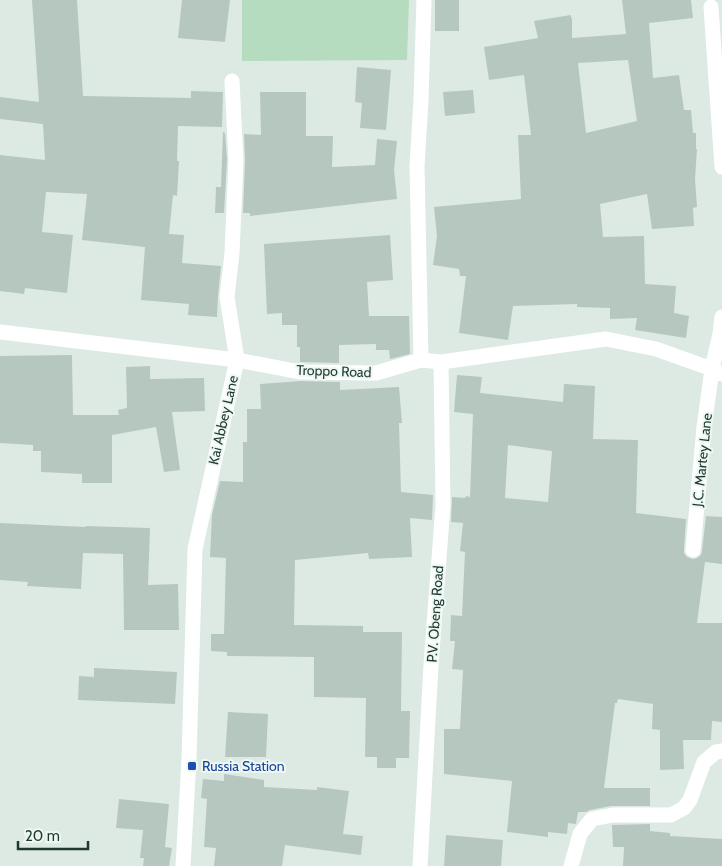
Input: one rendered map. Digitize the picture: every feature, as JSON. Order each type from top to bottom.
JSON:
[{"type":"street","points":[[421,360],[417,166],[424,0]]},
{"type":"street","points":[[710,7],[722,167]]},
{"type":"street","name":"Kai Abbey Lane","points":[[183,866],[189,759],[195,549],[237,360],[227,297],[232,253],[236,160],[232,81]]},
{"type":"street","name":"J.C. Martey Lane","points":[[694,550],[704,427],[717,372],[722,317]]},
{"type":"street","name":"Troppo Road","points":[[0,332],[237,360],[300,372],[376,373],[421,360],[441,362],[606,338],[656,349],[717,372]]},
{"type":"street","name":"P.V. Obeng Road","points":[[420,866],[443,505],[441,362]]},
{"type":"street","points":[[571,866],[580,834],[592,820],[613,815],[671,815],[684,808],[690,800],[704,762],[716,752],[722,751]]},
{"type":"green space","points":[[242,0],[409,0],[407,60],[242,61]]},
{"type":"building","points":[[32,0],[77,0],[83,96],[191,98],[191,91],[223,92],[222,127],[178,126],[177,196],[173,195],[169,234],[184,235],[182,263],[221,266],[217,317],[188,315],[189,304],[141,300],[145,247],[82,240],[87,194],[46,192],[42,232],[73,235],[67,293],[25,288],[24,294],[0,291],[0,155],[45,160],[43,124],[0,119],[0,97],[39,102]]},
{"type":"building","points":[[182,0],[230,0],[225,42],[178,38]]},
{"type":"building","points":[[435,0],[459,0],[459,31],[435,31]]},
{"type":"building","points":[[622,0],[691,0],[693,18],[649,23],[653,78],[679,75],[684,110],[691,110],[693,133],[696,133],[697,149],[695,179],[697,207],[693,208],[694,226],[652,229],[647,194],[600,204],[603,237],[644,236],[645,284],[676,286],[674,313],[689,316],[686,338],[635,330],[637,318],[610,319],[610,308],[577,307],[577,304],[513,306],[508,340],[459,333],[466,276],[460,276],[459,269],[433,265],[437,236],[434,207],[521,199],[518,135],[531,135],[524,75],[489,80],[484,47],[538,38],[534,21],[571,15],[572,38],[626,34]],"holes":[[[628,60],[637,121],[586,133],[578,63]]]},
{"type":"building","points":[[357,67],[391,70],[386,130],[360,128],[362,103],[355,102]]},
{"type":"building","points":[[473,90],[475,113],[445,116],[443,92]]},
{"type":"building","points":[[260,92],[306,92],[306,136],[333,136],[332,167],[375,165],[377,139],[397,141],[394,170],[397,199],[250,216],[250,213],[243,213],[244,134],[261,135]]},
{"type":"building","points":[[223,132],[225,133],[227,160],[224,213],[215,213],[216,187],[221,187]]},
{"type":"building","points":[[390,235],[393,280],[367,282],[369,316],[409,316],[410,354],[390,359],[389,350],[376,350],[376,344],[339,345],[339,363],[300,362],[300,347],[297,347],[297,325],[282,325],[282,313],[267,314],[264,244]]},
{"type":"building","points":[[72,355],[73,415],[119,415],[118,410],[127,408],[126,367],[150,366],[150,379],[204,378],[205,411],[172,412],[180,470],[164,472],[156,427],[112,435],[112,483],[82,483],[82,474],[41,472],[41,451],[33,451],[33,445],[0,443],[0,356]]},
{"type":"building","points":[[457,375],[482,377],[480,393],[563,402],[564,384],[595,386],[593,439],[638,440],[636,513],[686,519],[684,553],[687,557],[693,559],[701,555],[706,516],[722,517],[722,564],[705,562],[697,623],[722,623],[722,722],[712,721],[711,740],[683,740],[684,769],[660,770],[660,730],[652,729],[653,704],[618,699],[617,703],[615,703],[604,788],[650,788],[650,806],[611,806],[578,812],[576,824],[568,823],[567,834],[548,832],[548,837],[507,832],[512,781],[444,774],[444,729],[460,729],[463,670],[452,669],[455,641],[450,641],[451,615],[462,616],[465,552],[460,551],[463,523],[451,522],[452,497],[470,497],[473,414],[454,412]],"holes":[[[508,445],[552,451],[548,502],[505,498]]]},
{"type":"building","points":[[301,381],[340,382],[340,390],[399,387],[402,423],[399,423],[401,492],[433,495],[432,520],[410,518],[412,557],[369,559],[368,553],[295,560],[294,625],[363,626],[363,632],[402,632],[401,711],[410,711],[409,758],[396,758],[396,768],[377,768],[377,757],[365,757],[366,698],[314,697],[314,657],[227,656],[227,652],[211,651],[211,634],[224,634],[226,558],[210,557],[212,515],[220,481],[243,482],[243,442],[247,442],[247,409],[261,409],[260,384]]},
{"type":"building","points":[[0,523],[150,528],[148,585],[178,584],[179,630],[124,630],[123,554],[83,553],[81,589],[27,586],[28,582],[0,580]]},
{"type":"building","points":[[94,668],[177,672],[175,704],[78,700],[79,676],[94,677]]},
{"type":"building","points":[[228,712],[268,714],[266,757],[225,757]]},
{"type":"building","points":[[224,774],[264,780],[264,787],[317,790],[317,787],[349,791],[343,834],[363,836],[361,855],[285,845],[282,866],[214,866],[216,848],[204,847],[207,799],[201,798],[203,779],[224,781]]},
{"type":"building","points":[[119,799],[169,804],[165,847],[172,848],[169,866],[143,866],[144,858],[140,858],[143,830],[116,828]]},
{"type":"building","points":[[650,824],[650,831],[670,833],[670,836],[722,839],[722,866],[623,866],[624,847],[613,847],[612,825]]},
{"type":"building","points":[[446,835],[503,840],[501,866],[444,866]]},
{"type":"place","name":"Russia Station","points":[[192,766]]}]
